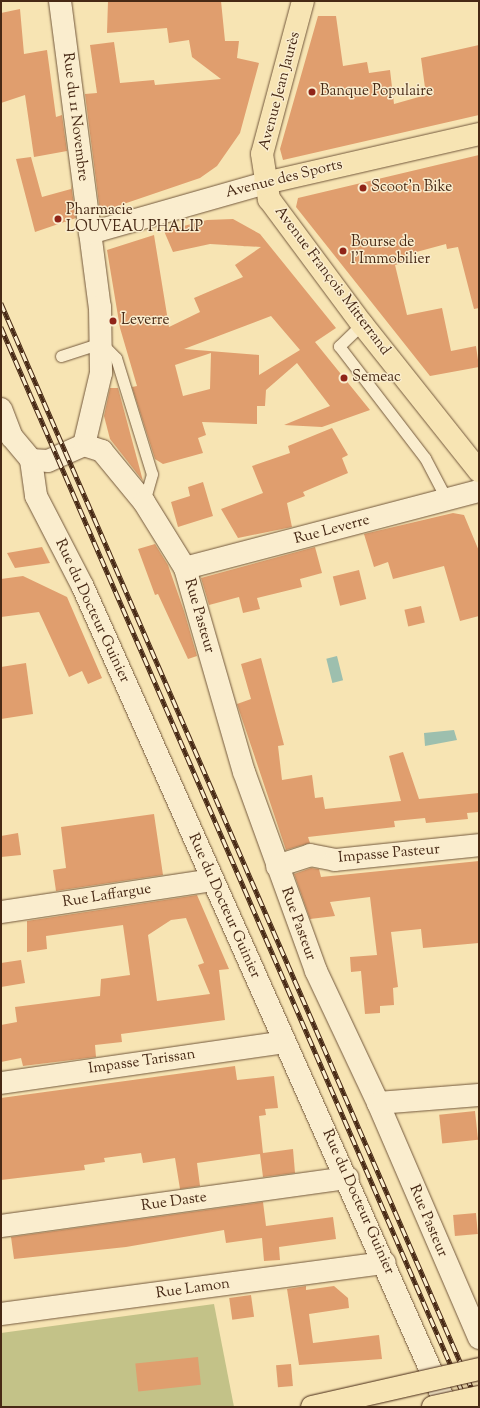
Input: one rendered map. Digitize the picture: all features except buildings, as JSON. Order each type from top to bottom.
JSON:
[{"type":"main road","name":"Avenue Jean Jaurès","points":[[265,182],[262,154],[303,1]]},
{"type":"main road","name":"Avenue des Sports","points":[[265,182],[479,134]]},
{"type":"main road","name":"Avenue François Mitterrand","points":[[265,182],[269,199],[362,324],[479,471]]},
{"type":"main road","points":[[312,1407],[479,1369]]},
{"type":"main road","points":[[433,1407],[479,1397]]},
{"type":"street","name":"Rue du 11 Novembre","points":[[60,1],[90,233],[101,343],[101,373],[80,447]]},
{"type":"street","name":"Avenue des Sports","points":[[90,233],[265,182]]},
{"type":"street","points":[[1,409],[12,438],[31,460],[48,461],[80,447]]},
{"type":"street","name":"Rue Pasteur","points":[[80,447],[102,451],[144,502],[185,568],[244,772],[316,971],[378,1103],[479,1338]]},
{"type":"street","name":"Rue du Docteur Guinier","points":[[31,460],[36,496],[83,587],[284,1042],[348,1178],[447,1407]]},
{"type":"street","name":"Rue Leverre","points":[[185,568],[479,491]]},
{"type":"street","name":"Impasse Pasteur","points":[[277,866],[310,855],[335,860],[479,845]]},
{"type":"street","name":"Rue Laffargue","points":[[1,912],[213,880]]},
{"type":"street","name":"Impasse Tarissan","points":[[1,1083],[284,1042]]},
{"type":"street","points":[[378,1103],[479,1094]]},
{"type":"street","name":"Rue Daste","points":[[1,1226],[348,1178]]},
{"type":"street","name":"Rue Lamon","points":[[1,1314],[385,1263]]},
{"type":"lane","points":[[362,324],[339,346],[425,458],[447,500]]},
{"type":"lane","points":[[62,356],[101,343],[116,358],[152,474],[144,502]]},
{"type":"shaded area","points":[[337,656],[343,680],[332,683],[326,659]]},
{"type":"shaded area","points":[[454,730],[457,740],[425,746],[424,733]]},
{"type":"shaded area","points":[[214,1304],[234,1407],[1,1407],[1,1333]]},
{"type":"railway","points":[[1,303],[479,1405]]},
{"type":"railway","points":[[1,327],[469,1407]]},
{"type":"place","name":"Banque Populaire","points":[[312,92]]},
{"type":"place","name":"Scoot'n Bike","points":[[363,188]]},
{"type":"place","name":"Pharmacie LOUVEAU PHALIP","points":[[58,219]]},
{"type":"place","name":"Bourse de l'Immobilier","points":[[343,251]]},
{"type":"place","name":"Leverre","points":[[113,321]]},
{"type":"place","name":"Semeac","points":[[344,378]]}]
